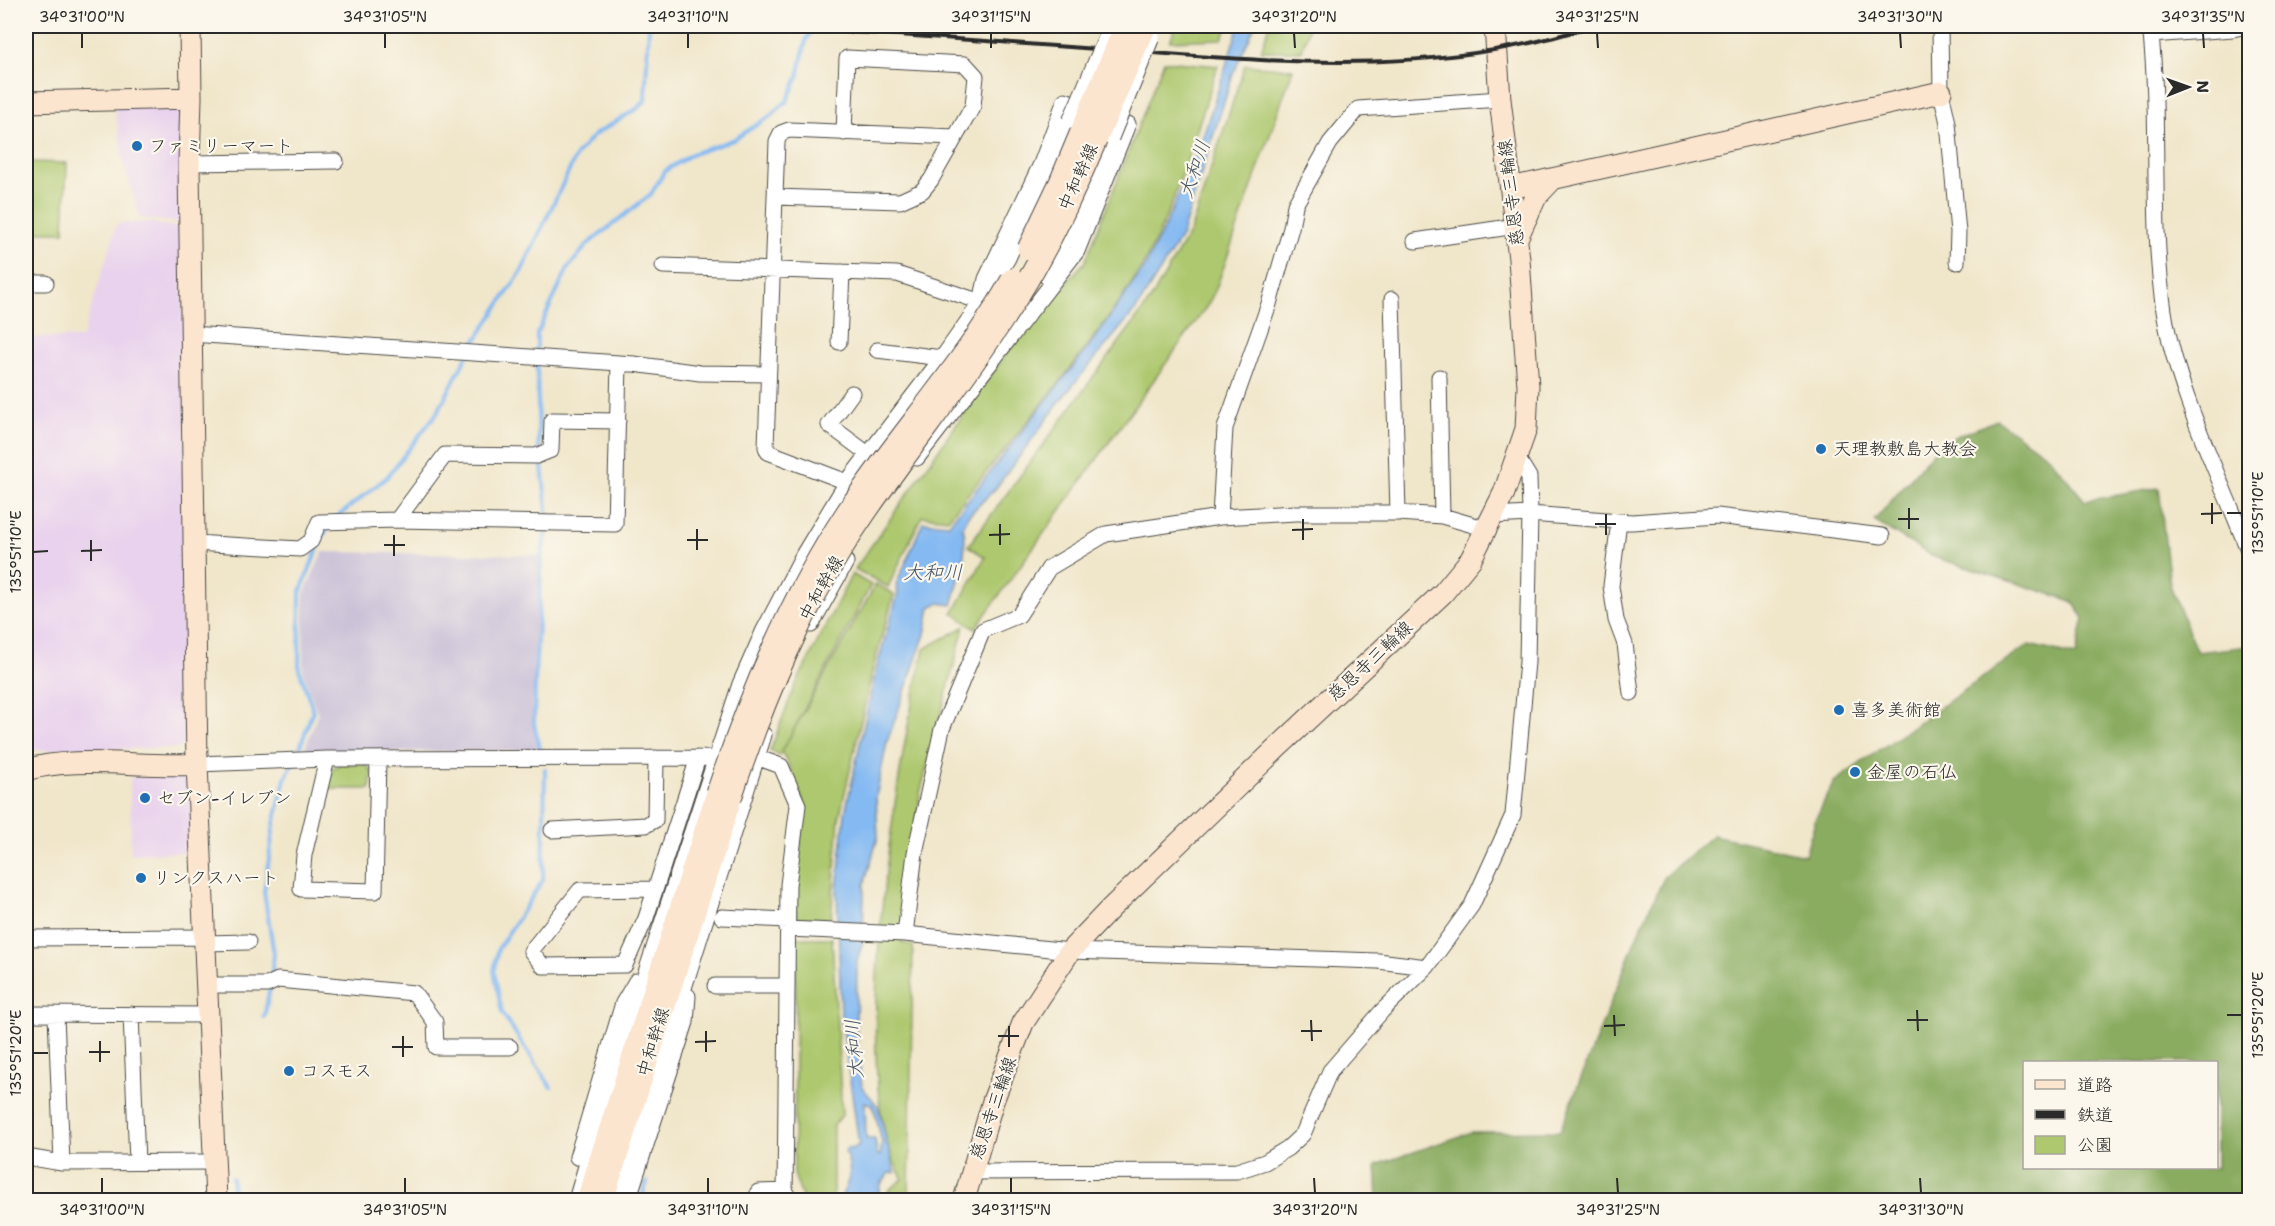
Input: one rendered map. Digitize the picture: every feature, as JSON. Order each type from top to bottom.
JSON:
[{"type":"main road","points":[[190,26],[189,163],[197,764],[216,1200]]},
{"type":"main road","name":"中和幹線","points":[[603,1200],[755,688],[794,602],[847,512],[1009,284],[1060,182],[1125,26]]},
{"type":"main road","name":"中和幹線","points":[[586,1200],[724,796],[779,666],[820,585],[863,516],[1000,325],[1022,289],[1076,187],[1146,26]]},
{"type":"main road","name":"慈恩寺三輪線","points":[[964,1200],[993,1101],[1023,1023],[1070,951],[1277,748],[1443,593],[1471,559],[1490,523],[1518,459],[1526,429],[1528,386],[1516,232],[1500,99],[1495,26]]},
{"type":"main road","points":[[1511,188],[1941,92]]},
{"type":"main road","points":[[26,102],[191,98]]},
{"type":"main road","points":[[1516,232],[1536,197],[1551,180]]},
{"type":"main road","points":[[26,770],[73,764],[152,766],[197,764]]},
{"type":"street","points":[[655,889],[580,890],[531,951],[543,966],[625,965],[646,918],[706,758],[763,632],[803,555],[847,482],[942,358],[1008,258],[1111,26]]},
{"type":"street","points":[[1029,311],[1065,244],[1112,138],[1156,26]]},
{"type":"street","points":[[1940,26],[1941,92],[1948,123],[1956,210],[1957,262]]},
{"type":"street","points":[[2246,26],[2233,29],[2151,30],[2158,251],[2164,312],[2178,368],[2250,555]]},
{"type":"street","points":[[775,197],[900,201],[912,197],[931,180],[974,106],[976,75],[965,64],[847,58],[844,133]]},
{"type":"street","points":[[1220,517],[1225,428],[1269,304],[1291,228],[1295,205],[1330,143],[1358,110],[1500,99]]},
{"type":"street","points":[[616,1200],[756,758],[799,649],[852,550],[900,481],[1077,251],[1128,124],[1065,100],[1041,164],[986,279],[981,302]]},
{"type":"street","points":[[847,482],[768,452],[766,447],[777,141],[781,133],[789,130],[956,137]]},
{"type":"street","points":[[189,163],[336,161]]},
{"type":"street","points":[[1415,241],[1516,232]]},
{"type":"street","points":[[663,266],[897,274],[981,302]]},
{"type":"street","points":[[839,342],[842,272]]},
{"type":"street","points":[[26,283],[46,283]]},
{"type":"street","points":[[1392,299],[1398,513]]},
{"type":"street","points":[[191,334],[619,363],[700,373],[768,374]]},
{"type":"street","points":[[877,350],[942,358]]},
{"type":"street","points":[[194,543],[300,549],[311,541],[319,522],[397,520],[615,524],[619,363]]},
{"type":"street","points":[[1439,377],[1442,516]]},
{"type":"street","points":[[852,393],[829,425],[868,454]]},
{"type":"street","points":[[397,520],[445,455],[540,455],[551,450],[552,420],[618,421]]},
{"type":"street","points":[[972,1172],[1237,1171],[1265,1162],[1288,1148],[1303,1134],[1330,1071],[1382,1011],[1427,967],[1472,905],[1513,815],[1527,662],[1530,514],[1529,477],[1518,459]]},
{"type":"street","points":[[905,934],[915,853],[942,729],[983,630],[1019,615],[1049,568],[1106,534],[1220,517],[1296,513],[1398,513],[1490,523],[1530,514],[1619,521],[1717,516],[1882,536]]},
{"type":"street","points":[[1619,521],[1611,586],[1616,620],[1625,644],[1631,693]]},
{"type":"street","points":[[197,764],[327,759],[706,758]]},
{"type":"street","points":[[576,1200],[653,950],[706,758]]},
{"type":"street","points":[[756,758],[781,766],[798,805],[788,885],[785,1196],[758,1192]]},
{"type":"street","points":[[327,759],[304,855],[300,889],[375,891],[378,760]]},
{"type":"street","points":[[552,830],[646,825],[655,820],[656,759]]},
{"type":"street","points":[[722,917],[1070,951],[1378,961],[1427,967]]},
{"type":"street","points":[[26,938],[248,942]]},
{"type":"street","points":[[566,1200],[584,1131],[623,1003],[653,950]]},
{"type":"street","points":[[628,1200],[686,1022],[690,969]]},
{"type":"street","points":[[206,985],[272,982],[414,993],[435,1022],[436,1047],[510,1047]]},
{"type":"street","points":[[715,986],[786,986]]},
{"type":"street","points":[[26,1014],[207,1015]]},
{"type":"street","points":[[131,1014],[137,1162]]},
{"type":"street","points":[[56,1015],[62,1163]]},
{"type":"street","points":[[26,1156],[62,1163],[214,1162]]},
{"type":"shaded area","points":[[114,104],[182,106],[183,223],[140,218],[124,164]]},
{"type":"shaded area","points":[[148,222],[182,228],[185,380],[185,740],[180,748],[35,750],[26,756],[26,337],[82,338],[117,224]]},
{"type":"shaded area","points":[[323,552],[540,555],[532,711],[537,750],[303,753],[318,714],[303,672],[304,594]]},
{"type":"shaded area","points":[[191,775],[193,852],[131,854],[130,777]]},
{"type":"green space","points":[[1176,26],[1228,26],[1222,39],[1170,41]]},
{"type":"green space","points":[[1269,26],[1309,26],[1302,51],[1261,51]]},
{"type":"green space","points":[[1164,61],[1218,66],[1172,202],[1149,255],[1092,340],[948,519],[922,516],[888,587],[855,569],[1026,325],[1085,262]]},
{"type":"green space","points":[[1245,65],[1293,69],[1216,289],[1207,306],[975,629],[953,613],[985,557],[968,546],[1149,302],[1190,232]]},
{"type":"green space","points":[[26,162],[67,163],[64,232],[26,232]]},
{"type":"green space","points":[[1997,420],[2050,458],[2085,501],[2159,488],[2170,585],[2197,652],[2249,646],[2249,728],[2245,731],[2250,744],[2249,1200],[1378,1200],[1376,1165],[1472,1132],[1560,1131],[1639,931],[1665,876],[1713,835],[1805,855],[1816,818],[1834,782],[2029,645],[2076,656],[2084,618],[2072,601],[1934,557],[1874,521],[1942,442]]},
{"type":"green space","points":[[852,574],[871,585],[782,751],[876,584],[894,594],[873,668],[839,819],[831,919],[796,918],[794,894],[804,803],[786,759],[781,752],[780,755],[770,751],[794,688]]},
{"type":"green space","points":[[964,627],[920,794],[902,943],[913,945],[909,1200],[883,1200],[890,1189],[903,1179],[885,1135],[877,1073],[876,1000],[881,920],[890,840],[901,764],[924,649]]},
{"type":"green space","points":[[340,764],[366,764],[372,773],[370,789],[327,789],[332,769]]},
{"type":"green space","points":[[796,938],[832,938],[842,1115],[833,1127],[833,1200],[803,1200],[794,1174]]},
{"type":"water","name":"大和川","points":[[1239,26],[1255,26],[1233,74],[1181,237],[1137,308],[1064,396],[996,488],[968,516],[963,527],[965,546],[952,605],[938,603],[930,607],[925,634],[887,742],[876,797],[878,837],[864,885],[863,941],[857,962],[856,1030],[862,1087],[878,1106],[895,1173],[889,1173],[881,1184],[877,1200],[840,1200],[850,1172],[845,1152],[847,1148],[852,1149],[859,1145],[841,1015],[837,890],[845,813],[876,670],[898,593],[896,585],[923,522],[949,524],[1088,348],[1144,268],[1200,145]],"holes":[[[865,1102],[873,1105],[882,1142],[880,1156],[877,1154],[875,1139],[866,1139]]]},
{"type":"waterway","points":[[470,349],[521,272],[577,154],[594,135],[638,108],[645,101],[649,26]]},
{"type":"waterway","points":[[537,349],[537,334],[568,268],[588,244],[651,194],[665,171],[692,154],[733,140],[769,117],[787,101],[798,77],[806,40],[814,26]]},
{"type":"waterway","points":[[336,518],[387,477],[437,413],[467,356]]},
{"type":"waterway","points":[[537,365],[539,450]]},
{"type":"waterway","points":[[541,458],[548,519]]},
{"type":"waterway","points":[[297,756],[313,710],[299,669],[300,593],[323,535],[330,526]]},
{"type":"waterway","points":[[540,749],[534,724],[535,680],[542,552],[548,526]]},
{"type":"waterway","points":[[271,978],[274,954],[264,892],[274,824],[285,779],[292,765]]},
{"type":"waterway","points":[[545,769],[543,880],[498,949],[494,971],[502,1013],[551,1087]]},
{"type":"waterway","points":[[264,1017],[270,988]]},
{"type":"waterway","points":[[232,1178],[233,1200]]},
{"type":"waterway","points":[[641,1200],[647,1182]]},
{"type":"railway","points":[[753,26],[1242,59],[1359,62],[1476,53],[1534,42],[1591,26]]},
{"type":"place","name":"ファミリーマート","points":[[137,146]]},
{"type":"place","name":"天理教敷島大教会","points":[[1821,449]]},
{"type":"place","name":"喜多美術館","points":[[1839,710]]},
{"type":"place","name":"金屋の石仏","points":[[1855,772]]},
{"type":"place","name":"セブン-イレブン","points":[[145,798]]},
{"type":"place","name":"リンクスハート","points":[[141,878]]},
{"type":"place","name":"コスモス","points":[[289,1071]]}]
